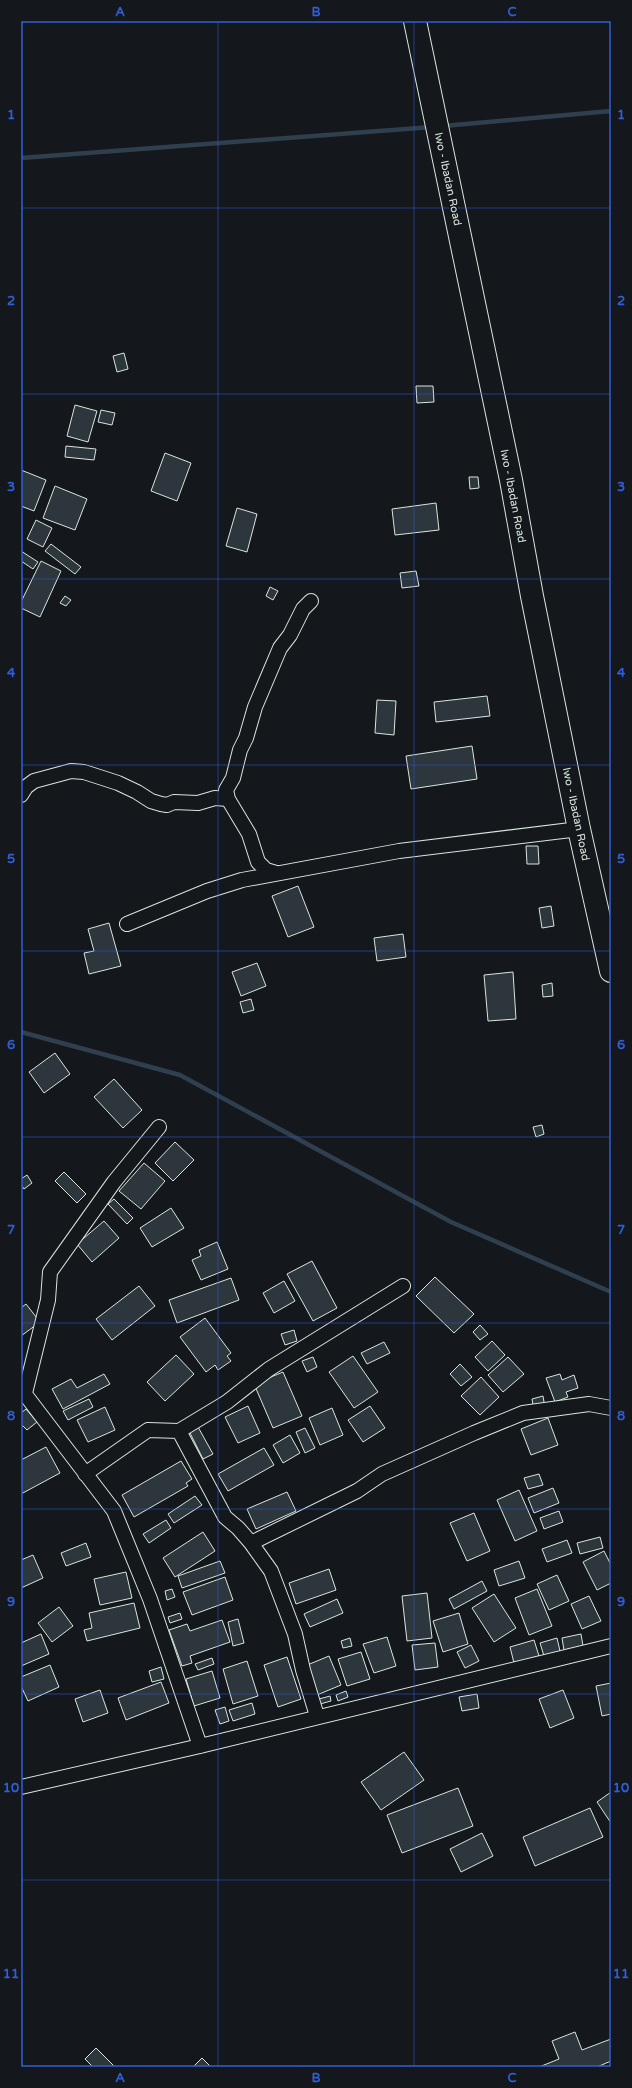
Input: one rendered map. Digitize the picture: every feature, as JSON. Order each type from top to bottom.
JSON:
[{"type":"main road","name":"Iwo - Ibadan Road","points":[[415,21],[511,480],[532,596],[579,829],[611,971]]},
{"type":"street","points":[[276,873],[266,870],[258,862],[248,834],[228,799],[226,790],[233,778],[255,707],[280,648],[290,635],[303,609],[311,601]]},
{"type":"street","points":[[21,795],[26,787],[34,781],[71,771],[84,772],[118,783],[151,801],[160,804],[167,805],[174,802],[198,802],[215,798],[228,799]]},
{"type":"street","points":[[127,924],[207,891],[242,880],[414,849],[579,829]]},
{"type":"street","points":[[159,1127],[114,1182],[50,1272],[48,1300],[23,1391],[114,1510],[150,1599],[200,1746]]},
{"type":"street","points":[[85,1474],[124,1445],[148,1430],[179,1431],[227,1402],[269,1369],[403,1286]]},
{"type":"street","points":[[251,1544],[358,1491],[382,1474],[474,1433],[523,1414],[589,1404],[611,1408]]},
{"type":"street","points":[[179,1431],[225,1517],[238,1528],[271,1571],[295,1634],[303,1670],[317,1716]]},
{"type":"street","points":[[21,1787],[200,1746],[317,1716],[611,1646]]},
{"type":"building","points":[[124,353],[128,369],[117,372],[113,356]]},
{"type":"building","points":[[416,386],[433,386],[434,402],[417,403]]},
{"type":"building","points":[[75,405],[97,411],[88,442],[67,436]]},
{"type":"building","points":[[101,410],[115,413],[112,425],[98,422]]},
{"type":"building","points":[[66,446],[96,449],[94,460],[65,457]]},
{"type":"building","points":[[165,453],[191,463],[177,501],[151,491]]},
{"type":"building","points":[[21,470],[46,480],[34,511],[21,506]]},
{"type":"building","points":[[469,477],[478,477],[479,488],[470,489]]},
{"type":"building","points":[[55,486],[87,499],[75,530],[43,518]]},
{"type":"building","points":[[436,503],[439,530],[395,535],[392,509]]},
{"type":"building","points":[[237,508],[257,514],[247,552],[226,546]]},
{"type":"building","points":[[36,520],[52,528],[43,547],[27,539]]},
{"type":"building","points":[[51,544],[81,567],[75,574],[45,551]]},
{"type":"building","points":[[21,551],[38,562],[33,569],[21,561]]},
{"type":"building","points":[[41,561],[61,571],[40,617],[21,608],[21,602]]},
{"type":"building","points":[[416,571],[419,586],[402,588],[400,573]]},
{"type":"building","points":[[270,587],[278,591],[273,600],[266,596]]},
{"type":"building","points":[[65,596],[71,600],[66,606],[60,603]]},
{"type":"building","points":[[487,696],[490,716],[436,722],[434,702]]},
{"type":"building","points":[[377,700],[396,701],[394,735],[375,733]]},
{"type":"building","points":[[472,746],[477,779],[411,789],[406,756]]},
{"type":"building","points":[[526,846],[538,846],[539,864],[527,864]]},
{"type":"building","points":[[298,886],[314,927],[288,937],[272,896]]},
{"type":"building","points":[[551,906],[554,926],[542,928],[539,908]]},
{"type":"building","points":[[109,923],[121,966],[89,974],[84,953],[94,951],[88,929]]},
{"type":"building","points":[[403,934],[406,957],[377,961],[374,938]]},
{"type":"building","points":[[257,963],[266,986],[241,996],[232,972]]},
{"type":"building","points":[[513,972],[516,1019],[488,1021],[484,975]]},
{"type":"building","points":[[552,983],[553,996],[543,997],[542,985]]},
{"type":"building","points":[[251,999],[254,1010],[243,1013],[240,1002]]},
{"type":"building","points":[[55,1053],[70,1074],[44,1093],[29,1072]]},
{"type":"building","points":[[114,1079],[142,1110],[123,1128],[94,1097]]},
{"type":"building","points":[[542,1125],[544,1134],[536,1137],[533,1127]]},
{"type":"building","points":[[175,1142],[194,1160],[173,1181],[155,1163]]},
{"type":"building","points":[[144,1163],[165,1181],[141,1209],[119,1191]]},
{"type":"building","points":[[64,1172],[86,1194],[77,1203],[55,1181]]},
{"type":"building","points":[[27,1175],[32,1183],[24,1189],[21,1185],[21,1179]]},
{"type":"building","points":[[114,1199],[133,1218],[127,1224],[108,1204]]},
{"type":"building","points":[[171,1208],[184,1228],[152,1247],[140,1228]]},
{"type":"building","points":[[104,1221],[119,1238],[92,1262],[77,1244]]},
{"type":"building","points":[[217,1242],[228,1269],[201,1280],[192,1260],[201,1256],[199,1250]]},
{"type":"building","points":[[312,1261],[337,1308],[313,1321],[287,1274]]},
{"type":"building","points":[[435,1277],[474,1314],[454,1333],[416,1296]]},
{"type":"building","points":[[231,1278],[239,1300],[177,1323],[169,1300]]},
{"type":"building","points":[[284,1281],[295,1301],[274,1313],[263,1293]]},
{"type":"building","points":[[139,1286],[155,1306],[112,1340],[96,1319]]},
{"type":"building","points":[[26,1304],[40,1322],[21,1336],[21,1308]]},
{"type":"building","points":[[205,1318],[231,1353],[227,1356],[231,1361],[218,1370],[215,1365],[206,1372],[180,1337]]},
{"type":"building","points":[[480,1325],[488,1334],[480,1340],[473,1332]]},
{"type":"building","points":[[294,1330],[297,1341],[285,1345],[281,1334]]},
{"type":"building","points":[[492,1341],[505,1355],[488,1371],[475,1357]]},
{"type":"building","points":[[384,1342],[390,1353],[367,1364],[361,1353]]},
{"type":"building","points":[[176,1355],[194,1374],[165,1401],[147,1382]]},
{"type":"building","points":[[353,1356],[378,1392],[354,1408],[329,1372]]},
{"type":"building","points":[[313,1357],[317,1367],[307,1372],[302,1361]]},
{"type":"building","points":[[508,1357],[524,1374],[503,1392],[488,1375]]},
{"type":"building","points":[[460,1364],[472,1377],[461,1386],[450,1374]]},
{"type":"building","points":[[283,1372],[302,1416],[273,1428],[254,1384]]},
{"type":"building","points":[[104,1374],[110,1384],[63,1409],[52,1389],[71,1379],[77,1388]]},
{"type":"building","points":[[560,1374],[562,1380],[574,1375],[578,1388],[566,1392],[568,1397],[555,1402],[546,1378]]},
{"type":"building","points":[[481,1377],[499,1397],[480,1415],[461,1396]]},
{"type":"building","points":[[543,1396],[545,1408],[534,1411],[532,1399]]},
{"type":"building","points":[[89,1399],[93,1407],[68,1420],[63,1411]]},
{"type":"building","points":[[248,1406],[260,1433],[238,1443],[225,1417]]},
{"type":"building","points":[[370,1406],[385,1428],[363,1442],[348,1420]]},
{"type":"building","points":[[105,1407],[115,1430],[88,1442],[77,1420]]},
{"type":"building","points":[[332,1408],[343,1435],[320,1445],[309,1418]]},
{"type":"building","points":[[26,1409],[37,1422],[27,1430],[21,1424],[21,1413]]},
{"type":"building","points":[[548,1418],[558,1445],[531,1455],[521,1429]]},
{"type":"building","points":[[198,1427],[213,1454],[203,1459],[189,1431]]},
{"type":"building","points":[[305,1428],[315,1448],[305,1453],[296,1432]]},
{"type":"building","points":[[290,1435],[300,1453],[283,1463],[273,1445]]},
{"type":"building","points":[[46,1447],[60,1473],[21,1494],[21,1460]]},
{"type":"building","points":[[264,1448],[274,1465],[228,1491],[218,1474]]},
{"type":"building","points":[[181,1461],[192,1479],[186,1483],[188,1486],[134,1517],[122,1495]]},
{"type":"building","points":[[539,1474],[543,1485],[528,1489],[524,1478]]},
{"type":"building","points":[[553,1488],[559,1503],[534,1513],[528,1498]]},
{"type":"building","points":[[519,1490],[537,1531],[515,1541],[497,1500]]},
{"type":"building","points":[[287,1492],[296,1511],[256,1529],[247,1509]]},
{"type":"building","points":[[195,1496],[202,1505],[174,1523],[168,1514]]},
{"type":"building","points":[[559,1511],[563,1522],[544,1529],[540,1518]]},
{"type":"building","points":[[474,1513],[490,1551],[467,1561],[450,1523]]},
{"type":"building","points":[[166,1520],[171,1528],[149,1543],[143,1534]]},
{"type":"building","points":[[203,1532],[215,1551],[175,1577],[163,1558]]},
{"type":"building","points":[[600,1537],[603,1548],[580,1554],[577,1543]]},
{"type":"building","points":[[567,1540],[572,1553],[547,1562],[542,1549]]},
{"type":"building","points":[[86,1543],[91,1557],[66,1566],[61,1553]]},
{"type":"building","points":[[604,1551],[611,1565],[611,1583],[597,1590],[583,1562]]},
{"type":"building","points":[[33,1555],[43,1578],[21,1588],[21,1560]]},
{"type":"building","points":[[220,1561],[225,1573],[182,1588],[178,1576]]},
{"type":"building","points":[[519,1561],[525,1578],[499,1586],[494,1570]]},
{"type":"building","points":[[329,1569],[336,1590],[296,1604],[289,1583]]},
{"type":"building","points":[[126,1572],[132,1598],[100,1605],[94,1579]]},
{"type":"building","points":[[557,1575],[569,1601],[549,1610],[537,1584]]},
{"type":"building","points":[[225,1577],[233,1600],[192,1615],[183,1592]]},
{"type":"building","points":[[482,1581],[487,1591],[454,1609],[449,1599]]},
{"type":"building","points":[[172,1589],[175,1597],[167,1600],[165,1591]]},
{"type":"building","points":[[537,1589],[552,1626],[529,1635],[515,1598]]},
{"type":"building","points":[[427,1593],[432,1638],[407,1641],[402,1596]]},
{"type":"building","points":[[494,1594],[516,1628],[494,1642],[472,1608]]},
{"type":"building","points":[[589,1596],[601,1621],[582,1629],[571,1604]]},
{"type":"building","points":[[337,1599],[343,1613],[310,1627],[304,1614]]},
{"type":"building","points":[[134,1603],[140,1628],[87,1641],[84,1630],[92,1628],[89,1613]]},
{"type":"building","points":[[59,1607],[73,1626],[52,1642],[38,1623]]},
{"type":"building","points":[[180,1613],[182,1619],[170,1623],[168,1617]]},
{"type":"building","points":[[459,1613],[468,1644],[443,1652],[433,1621]]},
{"type":"building","points":[[238,1619],[244,1643],[233,1646],[228,1622]]},
{"type":"building","points":[[222,1620],[230,1642],[190,1656],[192,1663],[182,1666],[169,1630],[187,1624],[190,1631]]},
{"type":"building","points":[[41,1634],[49,1654],[21,1666],[21,1643]]},
{"type":"building","points":[[581,1634],[583,1646],[564,1650],[562,1638]]},
{"type":"building","points":[[387,1637],[396,1666],[374,1673],[363,1644]]},
{"type":"building","points":[[350,1638],[352,1646],[343,1648],[341,1641]]},
{"type":"building","points":[[557,1638],[560,1651],[544,1656],[540,1643]]},
{"type":"building","points":[[534,1640],[539,1656],[514,1663],[510,1647]]},
{"type":"building","points":[[435,1643],[438,1667],[415,1670],[412,1645]]},
{"type":"building","points":[[471,1645],[479,1661],[465,1668],[457,1652]]},
{"type":"building","points":[[361,1652],[370,1679],[347,1686],[338,1659]]},
{"type":"building","points":[[329,1656],[341,1685],[317,1695],[305,1666]]},
{"type":"building","points":[[287,1657],[301,1699],[278,1707],[264,1665]]},
{"type":"building","points":[[212,1658],[214,1664],[198,1670],[195,1664]]},
{"type":"building","points":[[247,1661],[258,1696],[233,1704],[223,1669]]},
{"type":"building","points":[[50,1665],[59,1687],[28,1701],[21,1686],[21,1677]]},
{"type":"building","points":[[161,1667],[164,1679],[152,1682],[149,1671]]},
{"type":"building","points":[[212,1671],[220,1698],[194,1706],[186,1679]]},
{"type":"building","points":[[161,1682],[169,1703],[126,1720],[118,1698]]},
{"type":"building","points":[[611,1683],[611,1714],[602,1716],[596,1686]]},
{"type":"building","points":[[100,1690],[108,1713],[83,1722],[75,1699]]},
{"type":"building","points":[[563,1690],[574,1718],[550,1728],[539,1699]]},
{"type":"building","points":[[346,1691],[348,1697],[338,1701],[336,1695]]},
{"type":"building","points":[[477,1694],[479,1708],[462,1711],[459,1697]]},
{"type":"building","points":[[330,1696],[331,1701],[320,1704],[319,1699]]},
{"type":"building","points":[[252,1703],[255,1714],[233,1721],[229,1710]]},
{"type":"building","points":[[225,1707],[229,1721],[220,1724],[215,1710]]},
{"type":"building","points":[[404,1752],[424,1780],[381,1810],[361,1782]]},
{"type":"building","points":[[458,1788],[473,1826],[402,1853],[387,1815]]},
{"type":"building","points":[[611,1792],[611,1823],[597,1802]]},
{"type":"building","points":[[590,1808],[603,1837],[535,1866],[523,1837]]},
{"type":"building","points":[[482,1833],[493,1856],[461,1872],[450,1849]]},
{"type":"building","points":[[575,2032],[582,2050],[611,2039],[611,2061],[597,2067],[539,2067],[559,2059],[552,2041]]},
{"type":"building","points":[[96,2048],[115,2067],[93,2067],[85,2059]]},
{"type":"building","points":[[202,2058],[211,2067],[193,2067]]},
{"type":"waterway","points":[[443,126],[611,111]]},
{"type":"waterway","points":[[21,158],[432,127]]},
{"type":"waterway","points":[[21,1032],[180,1075],[451,1222],[611,1292]]}]
